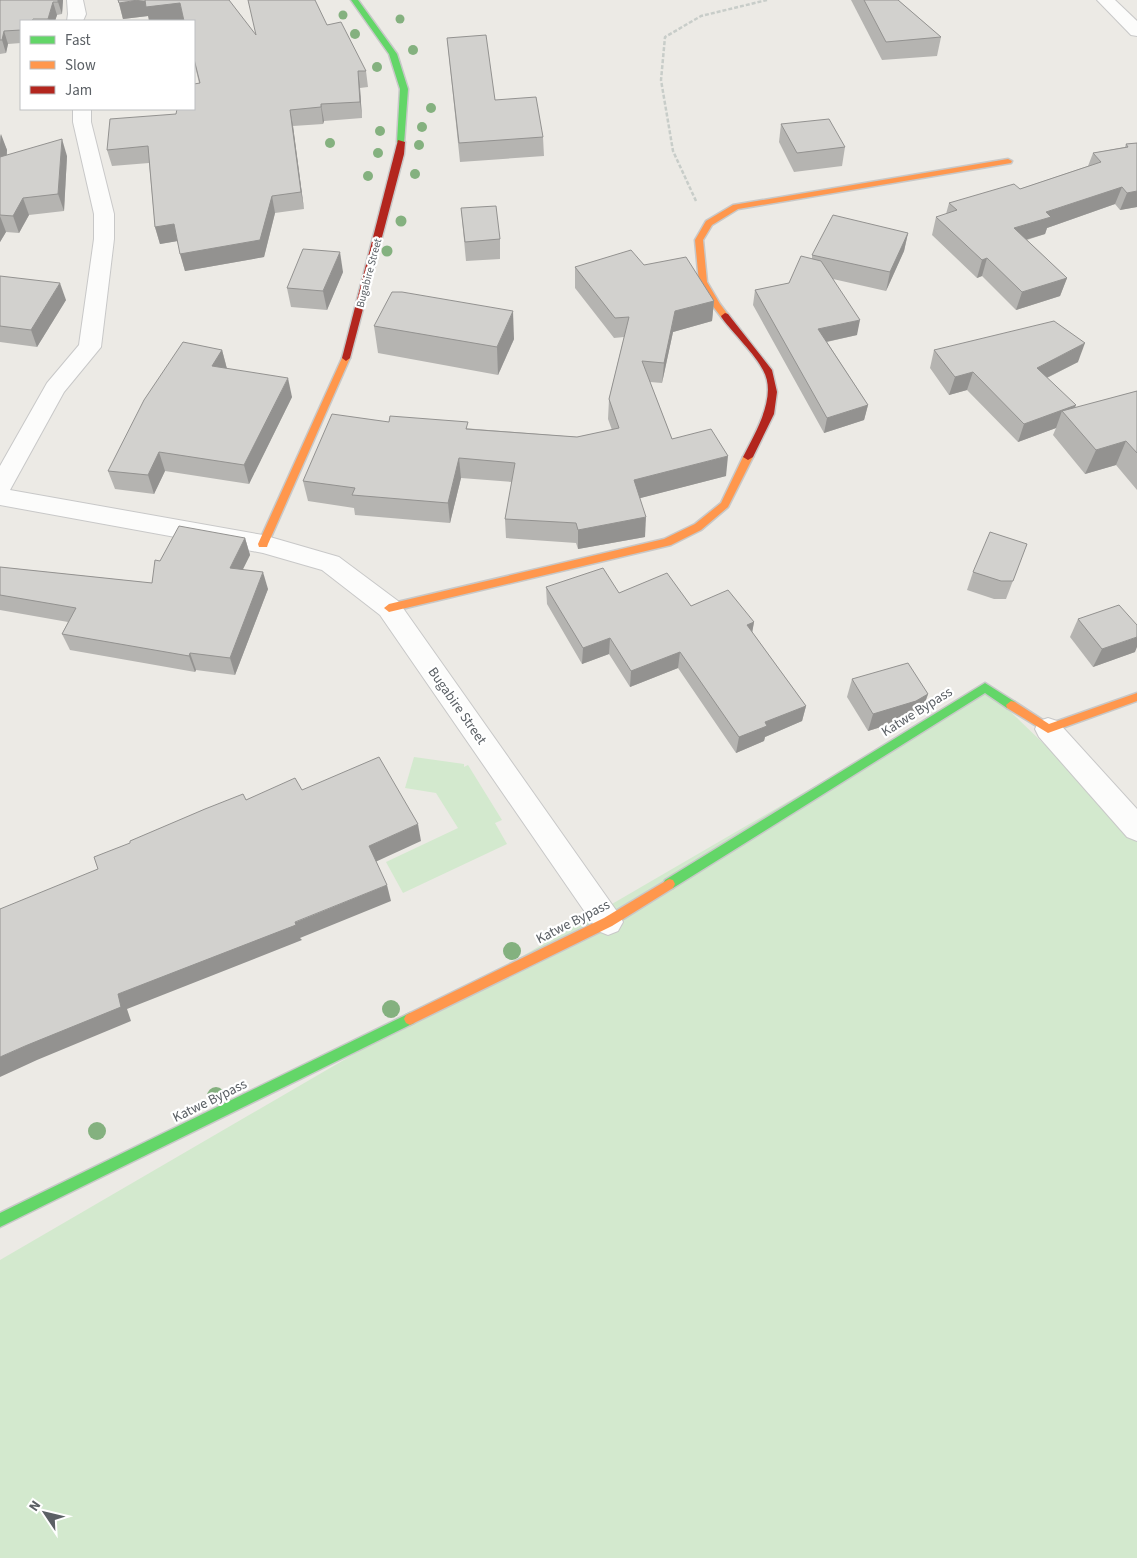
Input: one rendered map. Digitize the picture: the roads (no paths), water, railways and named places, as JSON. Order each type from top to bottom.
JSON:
[{"type":"street","points":[[75,0],[77,14],[75,20]]},
{"type":"street","name":"Bugabire Street","points":[[263,544],[349,351],[400,154],[404,89],[393,54],[354,0]]},
{"type":"street","points":[[1105,0],[1137,31]]},
{"type":"street","points":[[0,487],[55,388],[90,347],[104,239],[104,214],[84,133],[82,110]]},
{"type":"street","points":[[389,608],[667,542],[698,527],[726,505],[769,414],[772,392],[768,370],[716,305],[703,282],[699,240],[709,223],[736,207],[1008,162]]},
{"type":"street","name":"Bugabire Street","points":[[0,497],[263,544],[330,563],[389,608],[608,922]]},
{"type":"street","name":"Katwe Bypass","points":[[0,1220],[608,922],[985,687],[1048,729]]},
{"type":"street","points":[[1137,697],[1048,729],[1137,829]]}]
